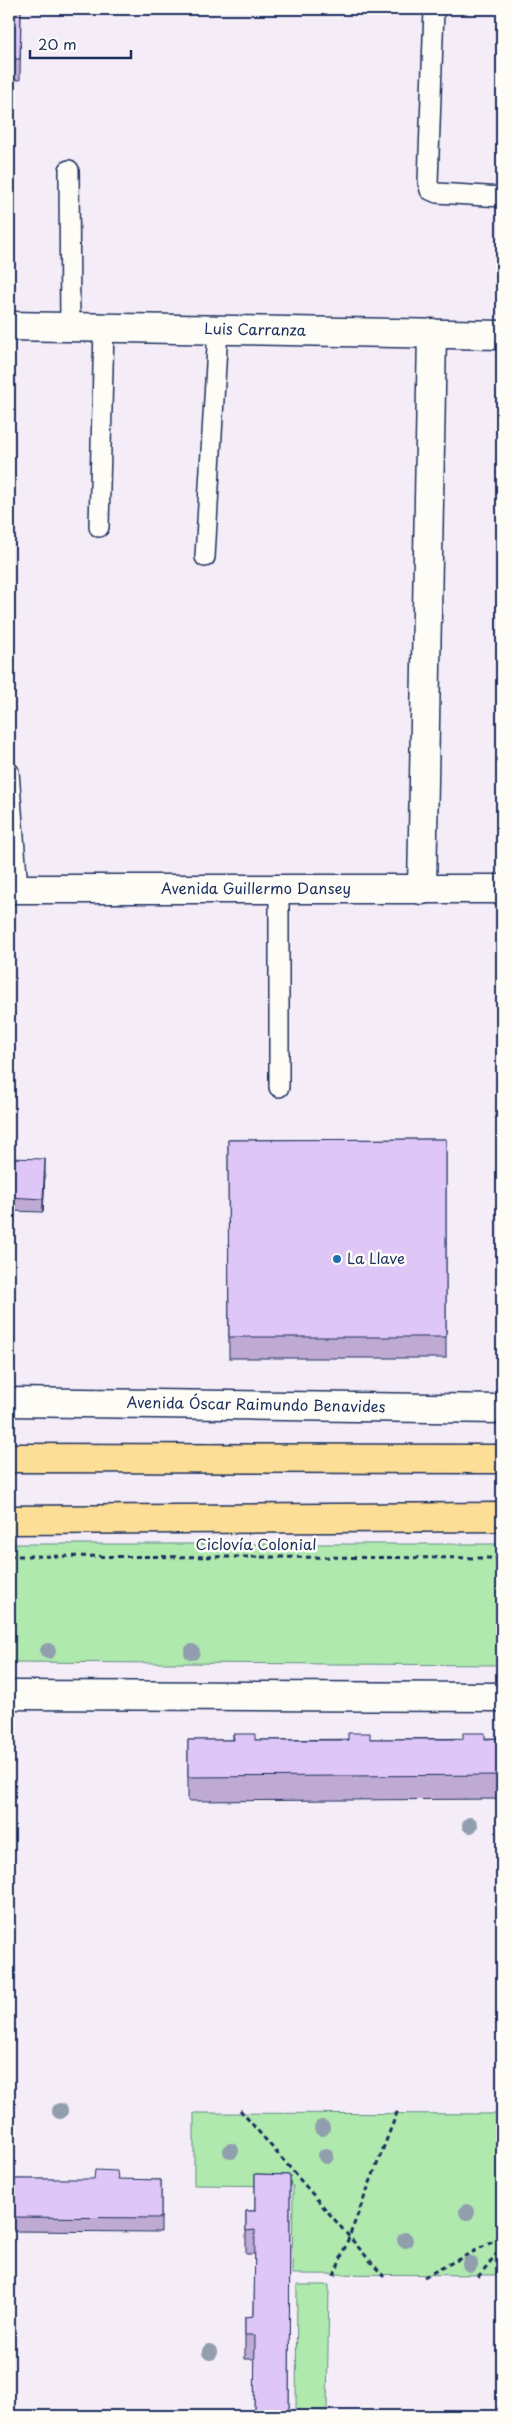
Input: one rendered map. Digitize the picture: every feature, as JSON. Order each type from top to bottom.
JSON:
[{"type":"main road","points":[[9,1458],[502,1458]]},
{"type":"main road","points":[[9,1520],[502,1517]]},
{"type":"street","name":"Luis Carranza","points":[[9,326],[502,334]]},
{"type":"street","points":[[422,890],[432,333]]},
{"type":"street","name":"Avenida Guillermo Dansey","points":[[13,889],[502,889]]},
{"type":"street","name":"Avenida Óscar Raimundo Benavides","points":[[9,1402],[502,1408]]},
{"type":"street","points":[[9,1695],[502,1696]]},
{"type":"lane","points":[[434,9],[428,183],[430,190],[437,193],[502,197]]},
{"type":"lane","points":[[70,170],[70,327]]},
{"type":"lane","points":[[99,527],[104,328]]},
{"type":"lane","points":[[205,557],[218,329]]},
{"type":"lane","points":[[9,772],[13,889]]},
{"type":"lane","points":[[279,890],[279,1087]]},
{"type":"path","name":"Ciclovía Colonial","points":[[9,1556],[502,1558]]},
{"type":"path","points":[[240,2110],[384,2276]]},
{"type":"path","points":[[334,2276],[398,2110]]},
{"type":"path","points":[[424,2277],[502,2237]]},
{"type":"path","points":[[478,2277],[502,2247]]},
{"type":"green space","points":[[9,1544],[502,1544],[502,1665],[9,1662]]},
{"type":"green space","points":[[194,2113],[502,2114],[502,2275],[292,2274],[293,2186],[194,2185]]},
{"type":"green space","points":[[297,2285],[329,2285],[327,2411],[296,2410]]},
{"type":"building","points":[[9,9],[21,9],[20,59],[9,59]]},
{"type":"building","name":"La Llave","points":[[446,1139],[446,1337],[229,1337],[228,1140]]},
{"type":"building","points":[[9,1158],[45,1159],[43,1199],[9,1197]]},
{"type":"building","points":[[348,1733],[370,1733],[370,1739],[463,1739],[463,1733],[485,1733],[485,1739],[502,1738],[502,1775],[188,1777],[188,1740],[234,1740],[233,1734],[255,1734],[255,1740],[348,1740]]},
{"type":"building","points":[[95,2170],[117,2171],[118,2179],[161,2180],[161,2218],[9,2217],[9,2179],[94,2179]]},
{"type":"building","points":[[255,2174],[290,2175],[289,2416],[254,2416],[255,2335],[245,2335],[245,2317],[254,2316],[255,2230],[246,2231],[246,2211],[255,2211]]},
{"type":"place","name":"La Llave","points":[[337,1259]]}]
